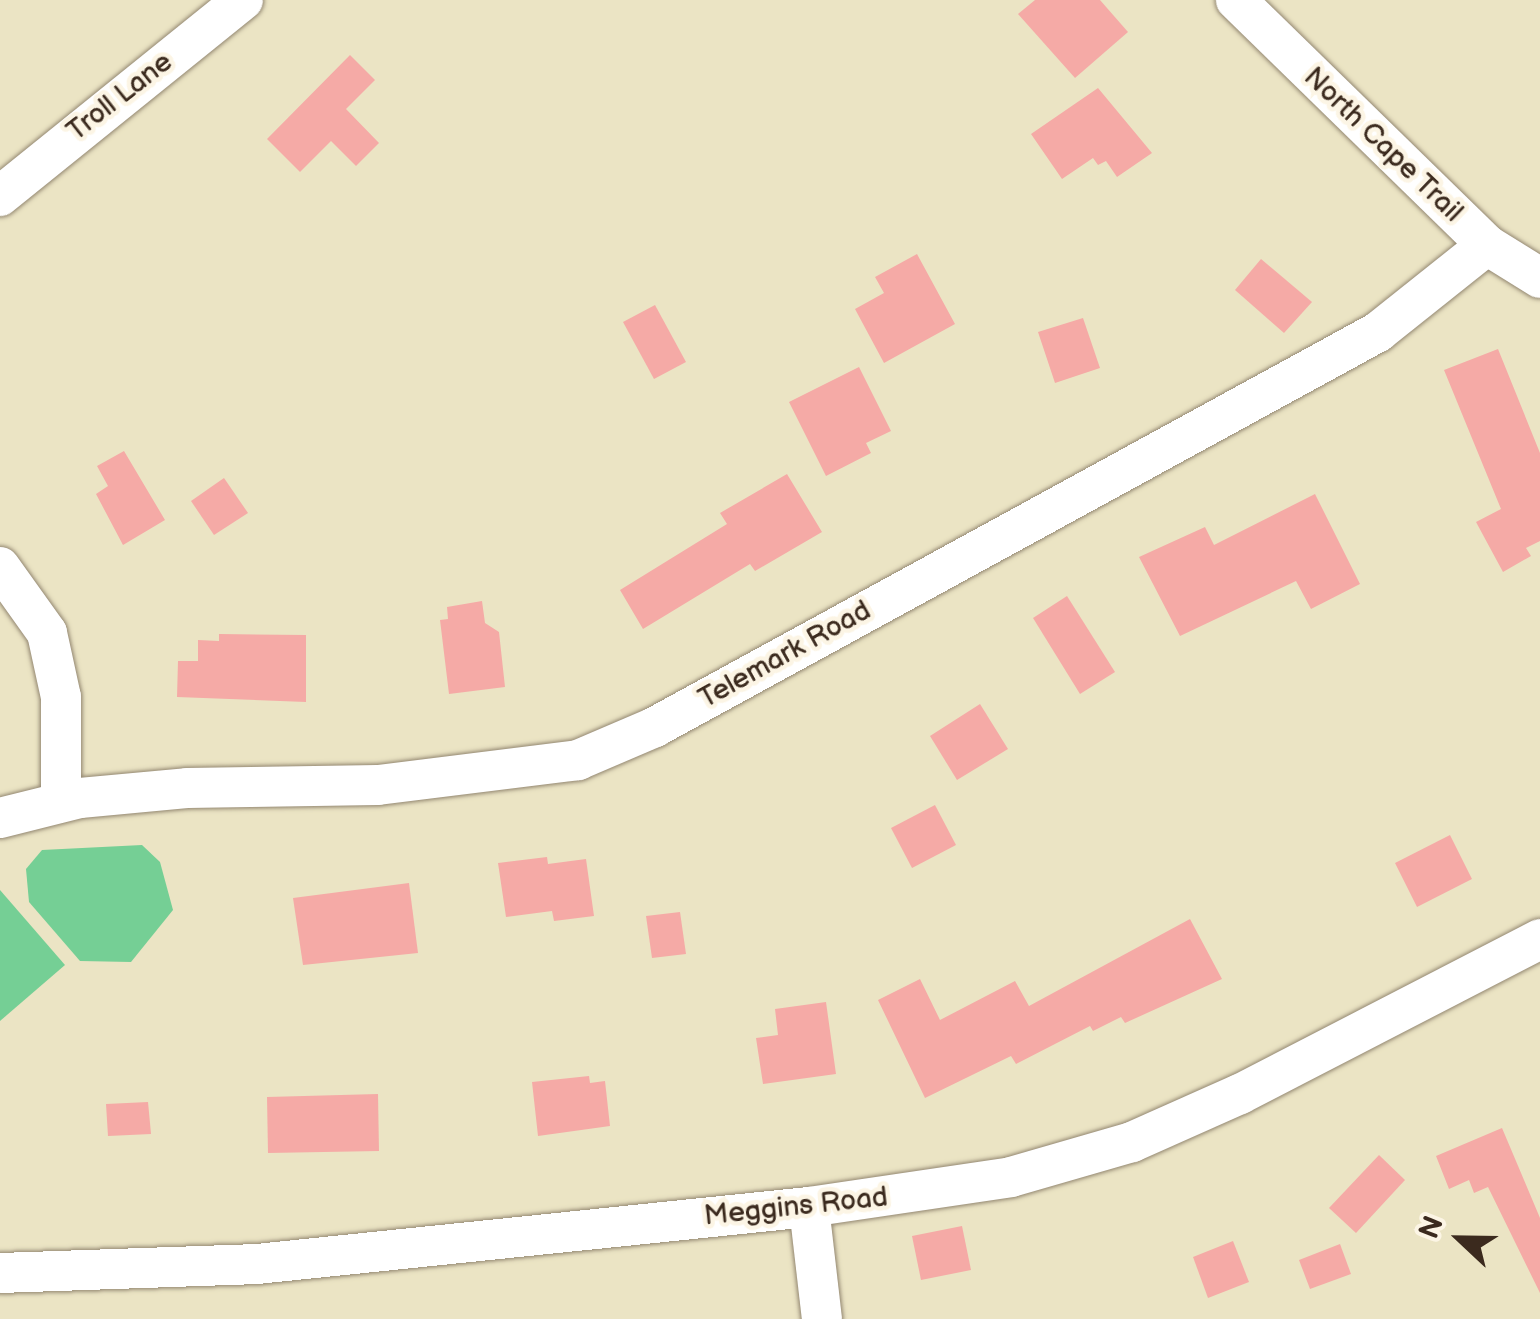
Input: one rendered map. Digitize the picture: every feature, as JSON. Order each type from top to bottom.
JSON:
[{"type":"street","name":"Troll Lane","points":[[0,196],[242,0]]},
{"type":"street","name":"North Cape Trail","points":[[1236,0],[1486,245],[1540,278]]},
{"type":"street","name":"Telemark Road","points":[[0,818],[61,802],[187,788],[378,785],[578,760],[655,727],[1378,332],[1486,245]]},
{"type":"street","points":[[0,567],[48,634],[61,697],[61,802]]},
{"type":"street","name":"Meggins Road","points":[[0,1272],[257,1264],[946,1191],[1132,1142],[1240,1094],[1540,939]]},
{"type":"street","points":[[809,1207],[822,1319]]},
{"type":"green space","points":[[142,845],[160,862],[173,910],[131,962],[80,961],[29,902],[26,869],[42,850]]},
{"type":"green space","points":[[0,890],[65,965],[0,1021]]},
{"type":"building","points":[[1035,0],[1100,0],[1128,32],[1075,78],[1018,14]]},
{"type":"building","points":[[350,55],[375,80],[346,109],[379,143],[356,166],[331,141],[300,172],[267,139]]},
{"type":"building","points":[[1098,88],[1152,153],[1117,177],[1106,161],[1098,165],[1093,158],[1062,179],[1031,134]]},
{"type":"building","points":[[917,254],[955,324],[884,363],[855,309],[884,293],[875,277]]},
{"type":"building","points":[[1261,259],[1312,302],[1284,333],[1235,290]]},
{"type":"building","points":[[655,305],[686,362],[654,379],[623,322]]},
{"type":"building","points":[[1083,318],[1100,368],[1055,383],[1038,332]]},
{"type":"building","points":[[1498,349],[1540,453],[1540,541],[1526,548],[1531,556],[1503,572],[1476,522],[1501,509],[1444,370]]},
{"type":"building","points":[[859,367],[891,431],[866,443],[871,453],[826,476],[789,402]]},
{"type":"building","points":[[124,451],[165,520],[123,545],[96,494],[108,486],[97,466]]},
{"type":"building","points":[[787,474],[822,532],[755,571],[750,564],[643,629],[620,590],[727,524],[720,513]]},
{"type":"building","points":[[224,478],[248,513],[214,535],[191,501]]},
{"type":"building","points":[[1315,494],[1360,584],[1311,609],[1296,581],[1180,636],[1139,557],[1205,527],[1214,545]]},
{"type":"building","points":[[1067,596],[1115,672],[1080,694],[1033,618]]},
{"type":"building","points":[[482,601],[485,623],[499,632],[505,687],[449,694],[440,620],[448,619],[447,607]]},
{"type":"building","points":[[219,634],[306,635],[306,702],[177,697],[178,661],[198,661],[198,640],[219,641]]},
{"type":"building","points":[[980,704],[1008,749],[957,780],[930,736]]},
{"type":"building","points":[[935,805],[956,845],[912,868],[891,828]]},
{"type":"building","points":[[1450,835],[1472,879],[1417,907],[1395,863]]},
{"type":"building","points":[[547,857],[548,864],[586,859],[594,916],[554,921],[552,911],[506,917],[498,863]]},
{"type":"building","points":[[409,883],[418,953],[303,965],[293,898]]},
{"type":"building","points":[[680,912],[686,954],[652,958],[646,916]]},
{"type":"building","points":[[1190,919],[1222,979],[1125,1023],[1121,1017],[1093,1031],[1090,1026],[1016,1064],[1011,1056],[925,1098],[878,1000],[920,979],[940,1020],[1015,981],[1029,1006]]},
{"type":"building","points":[[826,1002],[836,1074],[763,1084],[756,1038],[778,1035],[775,1009]]},
{"type":"building","points":[[589,1076],[590,1083],[605,1081],[610,1126],[538,1136],[532,1082]]},
{"type":"building","points":[[378,1094],[379,1151],[268,1153],[267,1097]]},
{"type":"building","points":[[148,1102],[151,1134],[108,1136],[106,1104]]},
{"type":"building","points":[[1502,1128],[1540,1218],[1540,1293],[1488,1187],[1474,1193],[1469,1180],[1449,1189],[1436,1156]]},
{"type":"building","points":[[1379,1155],[1405,1180],[1356,1233],[1329,1208]]},
{"type":"building","points":[[962,1226],[971,1270],[921,1280],[912,1236]]},
{"type":"building","points":[[1233,1241],[1249,1282],[1208,1298],[1193,1257]]},
{"type":"building","points":[[1340,1244],[1351,1274],[1310,1289],[1299,1260]]}]
